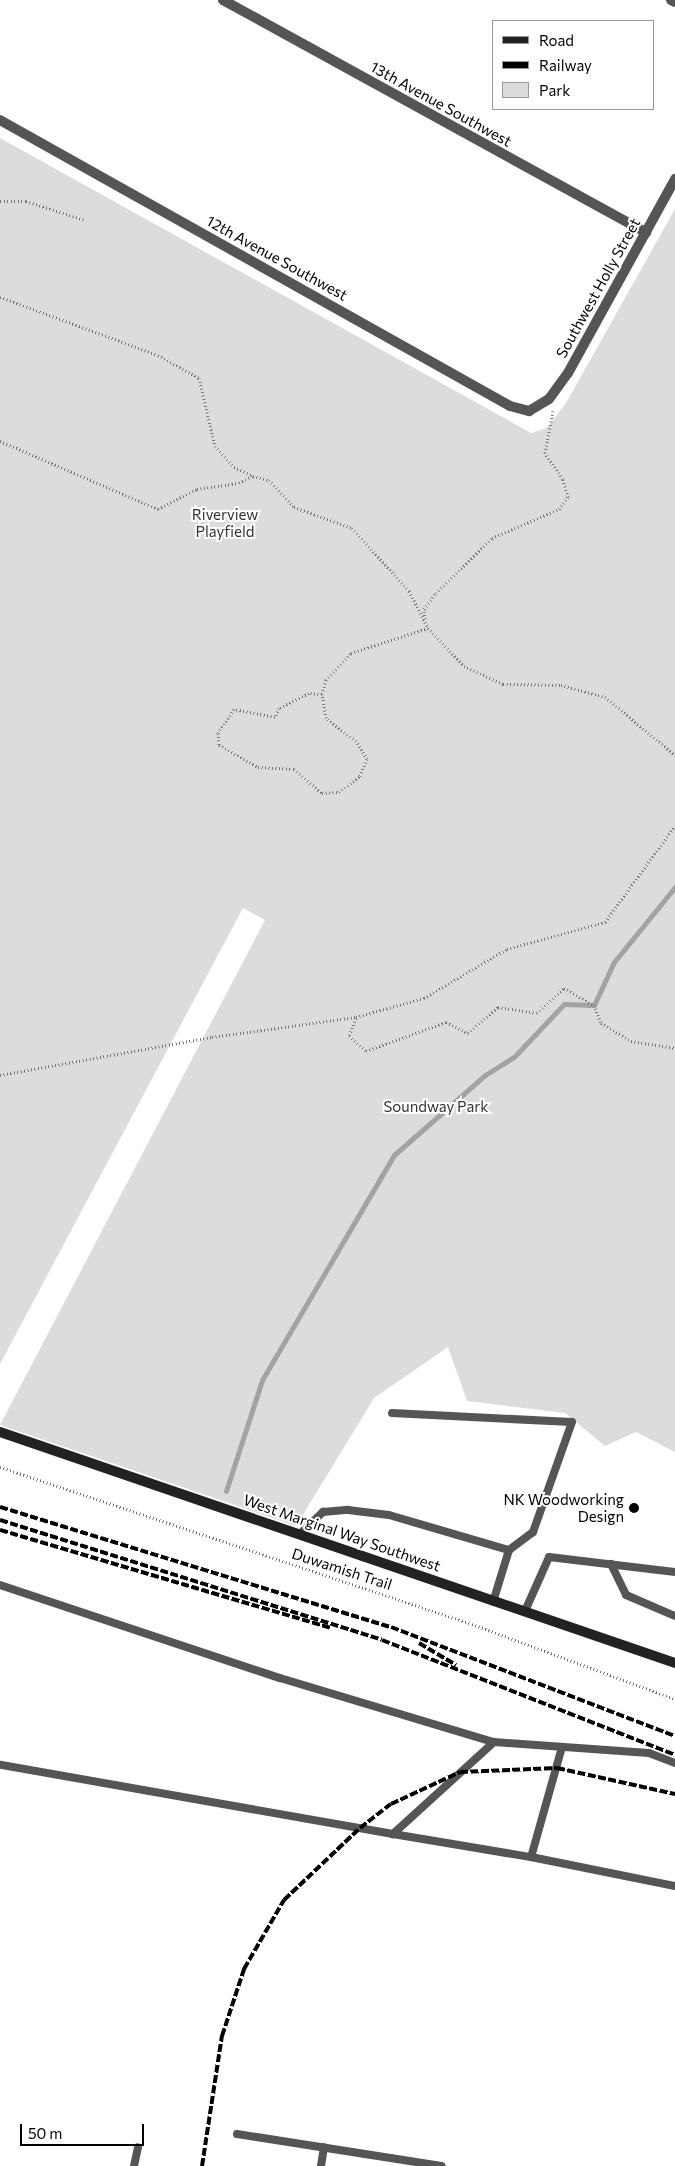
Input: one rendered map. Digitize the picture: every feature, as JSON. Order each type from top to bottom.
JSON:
[{"type":"main road","name":"West Marginal Way Southwest","points":[[0,1432],[675,1663]]},
{"type":"street","name":"13th Avenue Southwest","points":[[223,0],[646,233]]},
{"type":"street","points":[[671,0],[675,2]]},
{"type":"street","name":"12th Avenue Southwest","points":[[0,120],[510,406],[529,411],[542,405]]},
{"type":"street","name":"Southwest Holly Street","points":[[542,405],[568,372],[675,179]]},
{"type":"lane","points":[[392,1413],[572,1422],[533,1532],[509,1550],[493,1602]]},
{"type":"lane","points":[[300,1534],[323,1512],[348,1510],[389,1515],[509,1550]]},
{"type":"lane","points":[[525,1611],[549,1557],[675,1572]]},
{"type":"lane","points":[[611,1564],[626,1595],[675,1616]]},
{"type":"lane","points":[[0,1585],[280,1678],[494,1742],[649,1753],[675,1763]]},
{"type":"lane","points":[[392,1834],[494,1742]]},
{"type":"lane","points":[[532,1857],[562,1747]]},
{"type":"lane","points":[[0,1765],[532,1857],[675,1886]]},
{"type":"lane","points":[[237,2134],[442,2166]]},
{"type":"lane","points":[[134,2166],[138,2147]]},
{"type":"lane","points":[[321,2166],[324,2147]]},
{"type":"path","points":[[0,201],[26,201],[85,220]]},
{"type":"path","points":[[0,297],[158,355],[199,378],[214,446],[234,468],[269,480],[294,507],[352,528],[409,591],[428,628],[464,666],[503,684],[561,685],[605,697],[675,755]]},
{"type":"path","points":[[425,623],[424,608],[436,593],[492,538],[559,509],[568,497],[563,478],[545,453],[554,412],[542,405]]},
{"type":"path","points":[[0,441],[158,509],[185,492],[240,483],[253,476]]},
{"type":"path","points":[[322,694],[309,694],[279,708],[275,717],[234,709],[218,733],[219,745],[258,767],[294,769],[322,793],[340,792],[360,776],[367,759],[356,741],[326,718],[322,694],[326,680],[351,653],[428,628]]},
{"type":"path","points":[[0,1075],[212,1037],[356,1017],[424,998],[507,949],[605,922],[675,826]]},
{"type":"path","points":[[356,1017],[349,1036],[366,1051],[446,1022],[468,1033],[498,1007],[537,1013],[564,988],[594,1005],[601,1023],[631,1040],[675,1048]]},
{"type":"path","name":"Duwamish Trail","points":[[0,1467],[462,1621],[675,1699]]},
{"type":"green space","points":[[0,138],[531,433],[547,428],[566,403],[675,209],[675,1452],[636,1432],[605,1446],[565,1413],[467,1401],[448,1347],[374,1398],[296,1526],[0,1425],[265,920],[243,908],[0,1364]]},
{"type":"waterway","points":[[226,1491],[262,1380],[394,1155],[485,1075],[514,1057],[564,1004],[594,1005],[614,962],[675,887]]},
{"type":"railway","points":[[0,1507],[391,1627],[675,1736]]},
{"type":"railway","points":[[0,1520],[382,1640],[675,1755]]},
{"type":"railway","points":[[0,1530],[330,1628]]},
{"type":"railway","points":[[419,1643],[456,1665]]},
{"type":"railway","points":[[202,2166],[222,2036],[244,1969],[284,1900],[360,1828],[391,1804],[460,1772],[557,1768],[675,1794]]},
{"type":"place","name":"NK Woodworking Design","points":[[634,1508]]},
{"type":"park label","name":"Riverview Playfield","points":[[225,522]]},
{"type":"park label","name":"Soundway Park","points":[[436,1107]]}]
